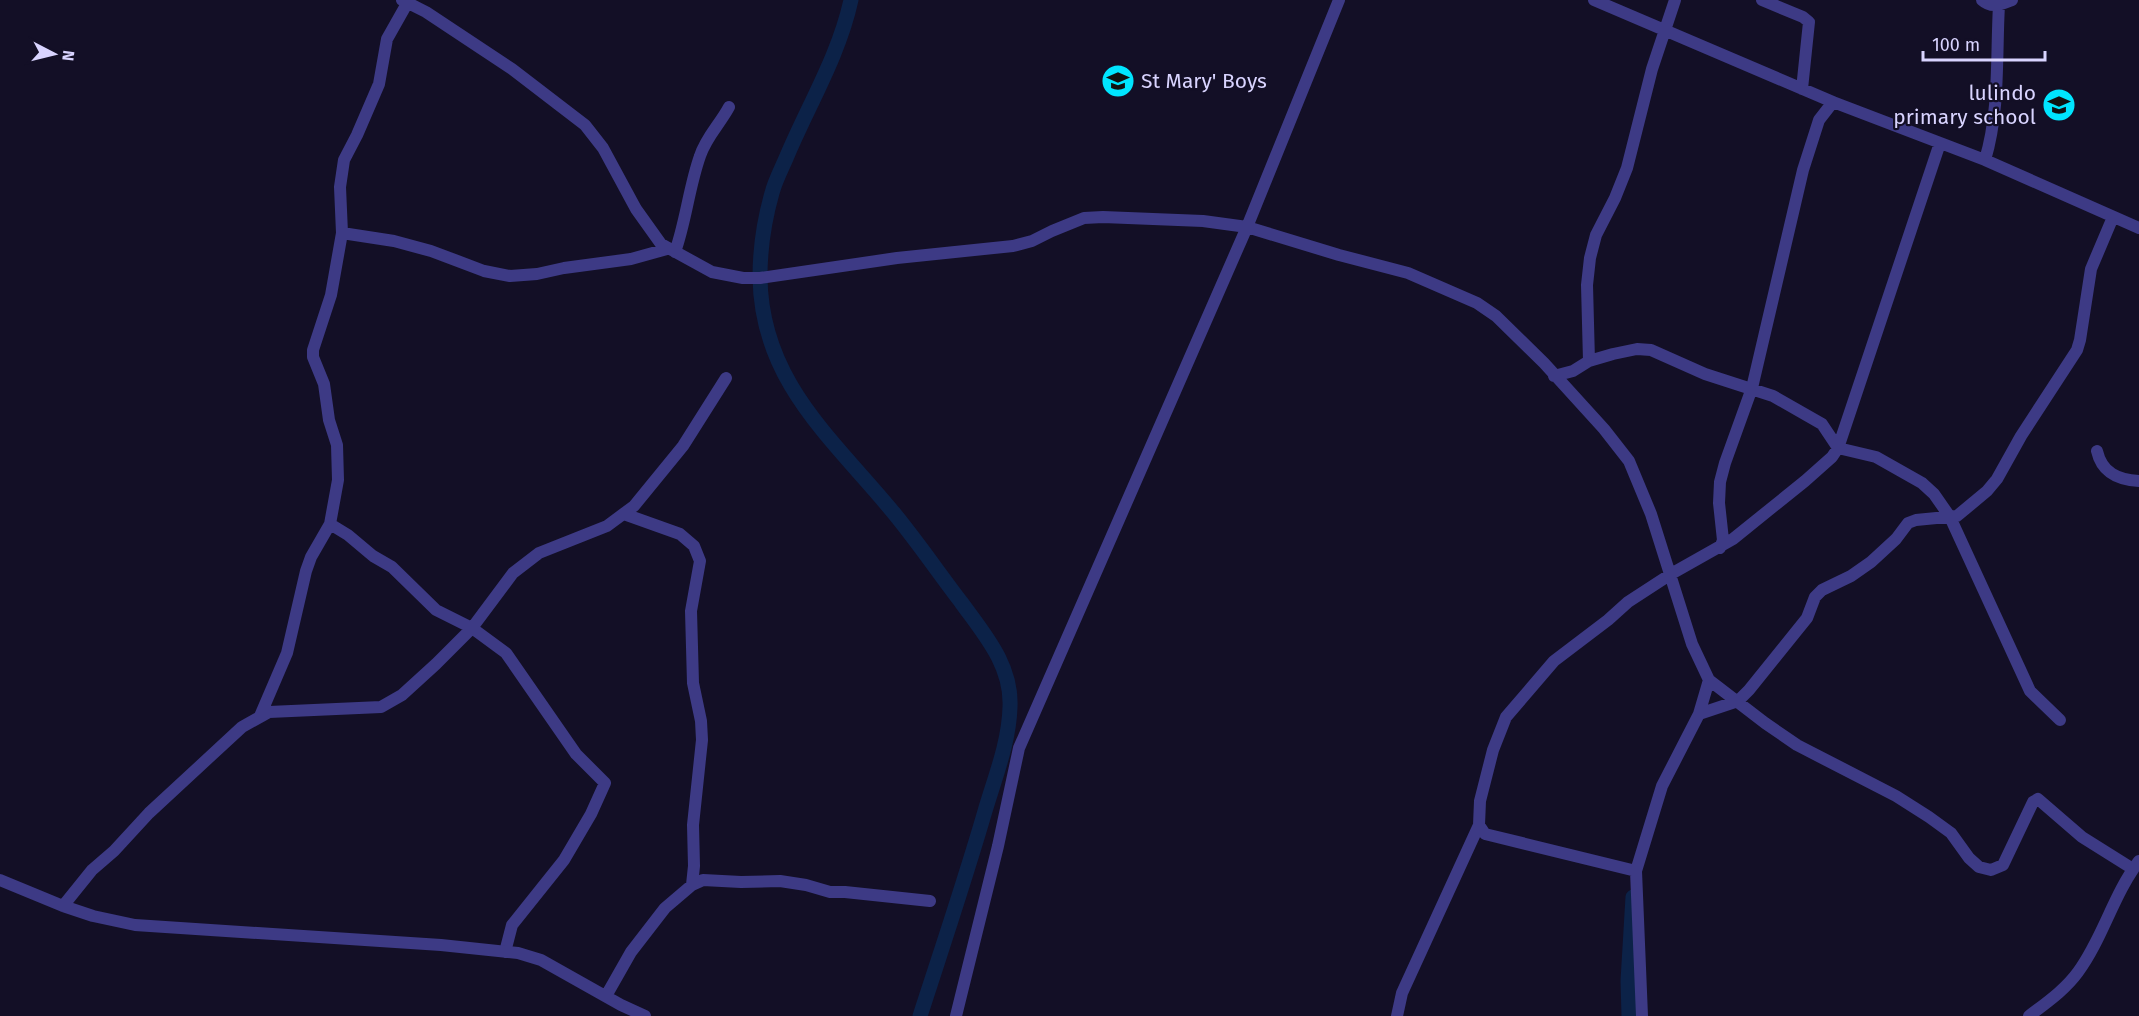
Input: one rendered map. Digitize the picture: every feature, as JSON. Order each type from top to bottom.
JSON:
[{"type":"street","points":[[956,1016],[998,846],[1018,748],[1247,227],[1340,0]]},
{"type":"street","points":[[1594,0],[1833,102],[1985,160],[2139,228]]},
{"type":"street","points":[[1589,361],[1587,285],[1590,258],[1596,235],[1615,198],[1633,149],[1652,69],[1675,0]]},
{"type":"street","points":[[1762,0],[1803,17],[1809,22],[1802,88]]},
{"type":"street","points":[[1982,0],[1988,5],[1999,5],[2012,0]]},
{"type":"street","points":[[261,716],[287,653],[306,571],[330,524],[338,480],[337,445],[329,420],[324,384],[313,357],[313,350],[331,296],[342,233],[340,187],[344,160],[379,84],[387,39],[406,1],[512,69],[585,124],[603,148],[649,230],[671,251],[712,272],[742,278],[760,278],[897,258],[1013,246],[1032,241],[1084,218],[1172,218],[1247,227],[1408,273],[1477,303],[1496,316],[1544,363],[1604,429],[1629,461],[1647,504],[1692,644],[1709,680],[1797,745],[1896,796],[1929,817],[1951,833],[1969,858],[1979,867],[1991,870],[2003,865],[2035,799],[2038,799],[2082,837],[2136,865],[2089,956],[2077,974],[2029,1016]]},
{"type":"street","points":[[1985,160],[1992,130],[1996,93],[1999,5]]},
{"type":"street","points":[[1720,548],[1723,540],[1719,503],[1720,482],[1730,447],[1752,388],[1803,170],[1819,120],[1833,102]]},
{"type":"street","points":[[342,233],[394,241],[484,271],[510,276],[537,274],[671,251],[681,236],[700,155],[707,138],[721,122],[729,107]]},
{"type":"street","points":[[1397,1016],[1402,993],[1479,825],[1480,801],[1493,750],[1506,717],[1554,661],[1628,602],[1740,534],[1805,481],[1832,457],[1838,448],[1940,143]]},
{"type":"street","points":[[1699,714],[1738,701],[1760,678],[1804,623],[1815,597],[1822,590],[1851,576],[1870,562],[1896,539],[1908,523],[1916,519],[1957,516],[1997,479],[2020,435],[2077,350],[2091,269],[2114,217]]},
{"type":"street","points":[[1554,376],[1573,371],[1589,361],[1626,351],[1651,350],[1705,374],[1773,396],[1822,424],[1838,448],[1876,457],[1922,483],[1934,494],[1950,517],[2030,691],[2060,720]]},
{"type":"street","points":[[63,906],[92,870],[149,813],[242,727],[269,712],[381,707],[402,695],[472,628],[513,573],[539,553],[597,531],[634,506],[664,471],[687,439],[726,378]]},
{"type":"street","points":[[2097,451],[2107,471],[2122,479],[2139,481]]},
{"type":"street","points":[[624,514],[680,534],[694,546],[700,561],[691,611],[693,683],[702,721],[693,825],[692,885]]},
{"type":"street","points":[[330,524],[348,535],[373,556],[393,567],[436,610],[472,628],[506,653],[576,754],[605,783],[591,814],[564,860],[512,925],[505,952]]},
{"type":"street","points":[[1642,1016],[1636,871],[1662,786],[1699,714],[1709,680]]},
{"type":"street","points":[[1479,825],[1485,834],[1636,871]]},
{"type":"street","points":[[606,996],[631,952],[665,908],[692,885],[703,879],[741,882],[780,880],[830,892],[930,901]]},
{"type":"street","points":[[0,880],[63,906],[93,916],[135,925],[441,945],[525,954],[541,960],[645,1016]]},
{"type":"waterway","points":[[851,0],[831,60],[772,193],[761,256],[760,277],[764,314],[773,347],[786,378],[804,406],[824,433],[902,523],[979,626],[1001,664],[1009,692],[1009,720],[1001,760],[920,1016]]},
{"type":"waterway","points":[[1629,1016],[1628,981],[1633,897]]},
{"type":"place","name":"St Mary' Boys","points":[[1118,81]]},
{"type":"place","name":"lulindo primary school","points":[[2059,105]]}]
